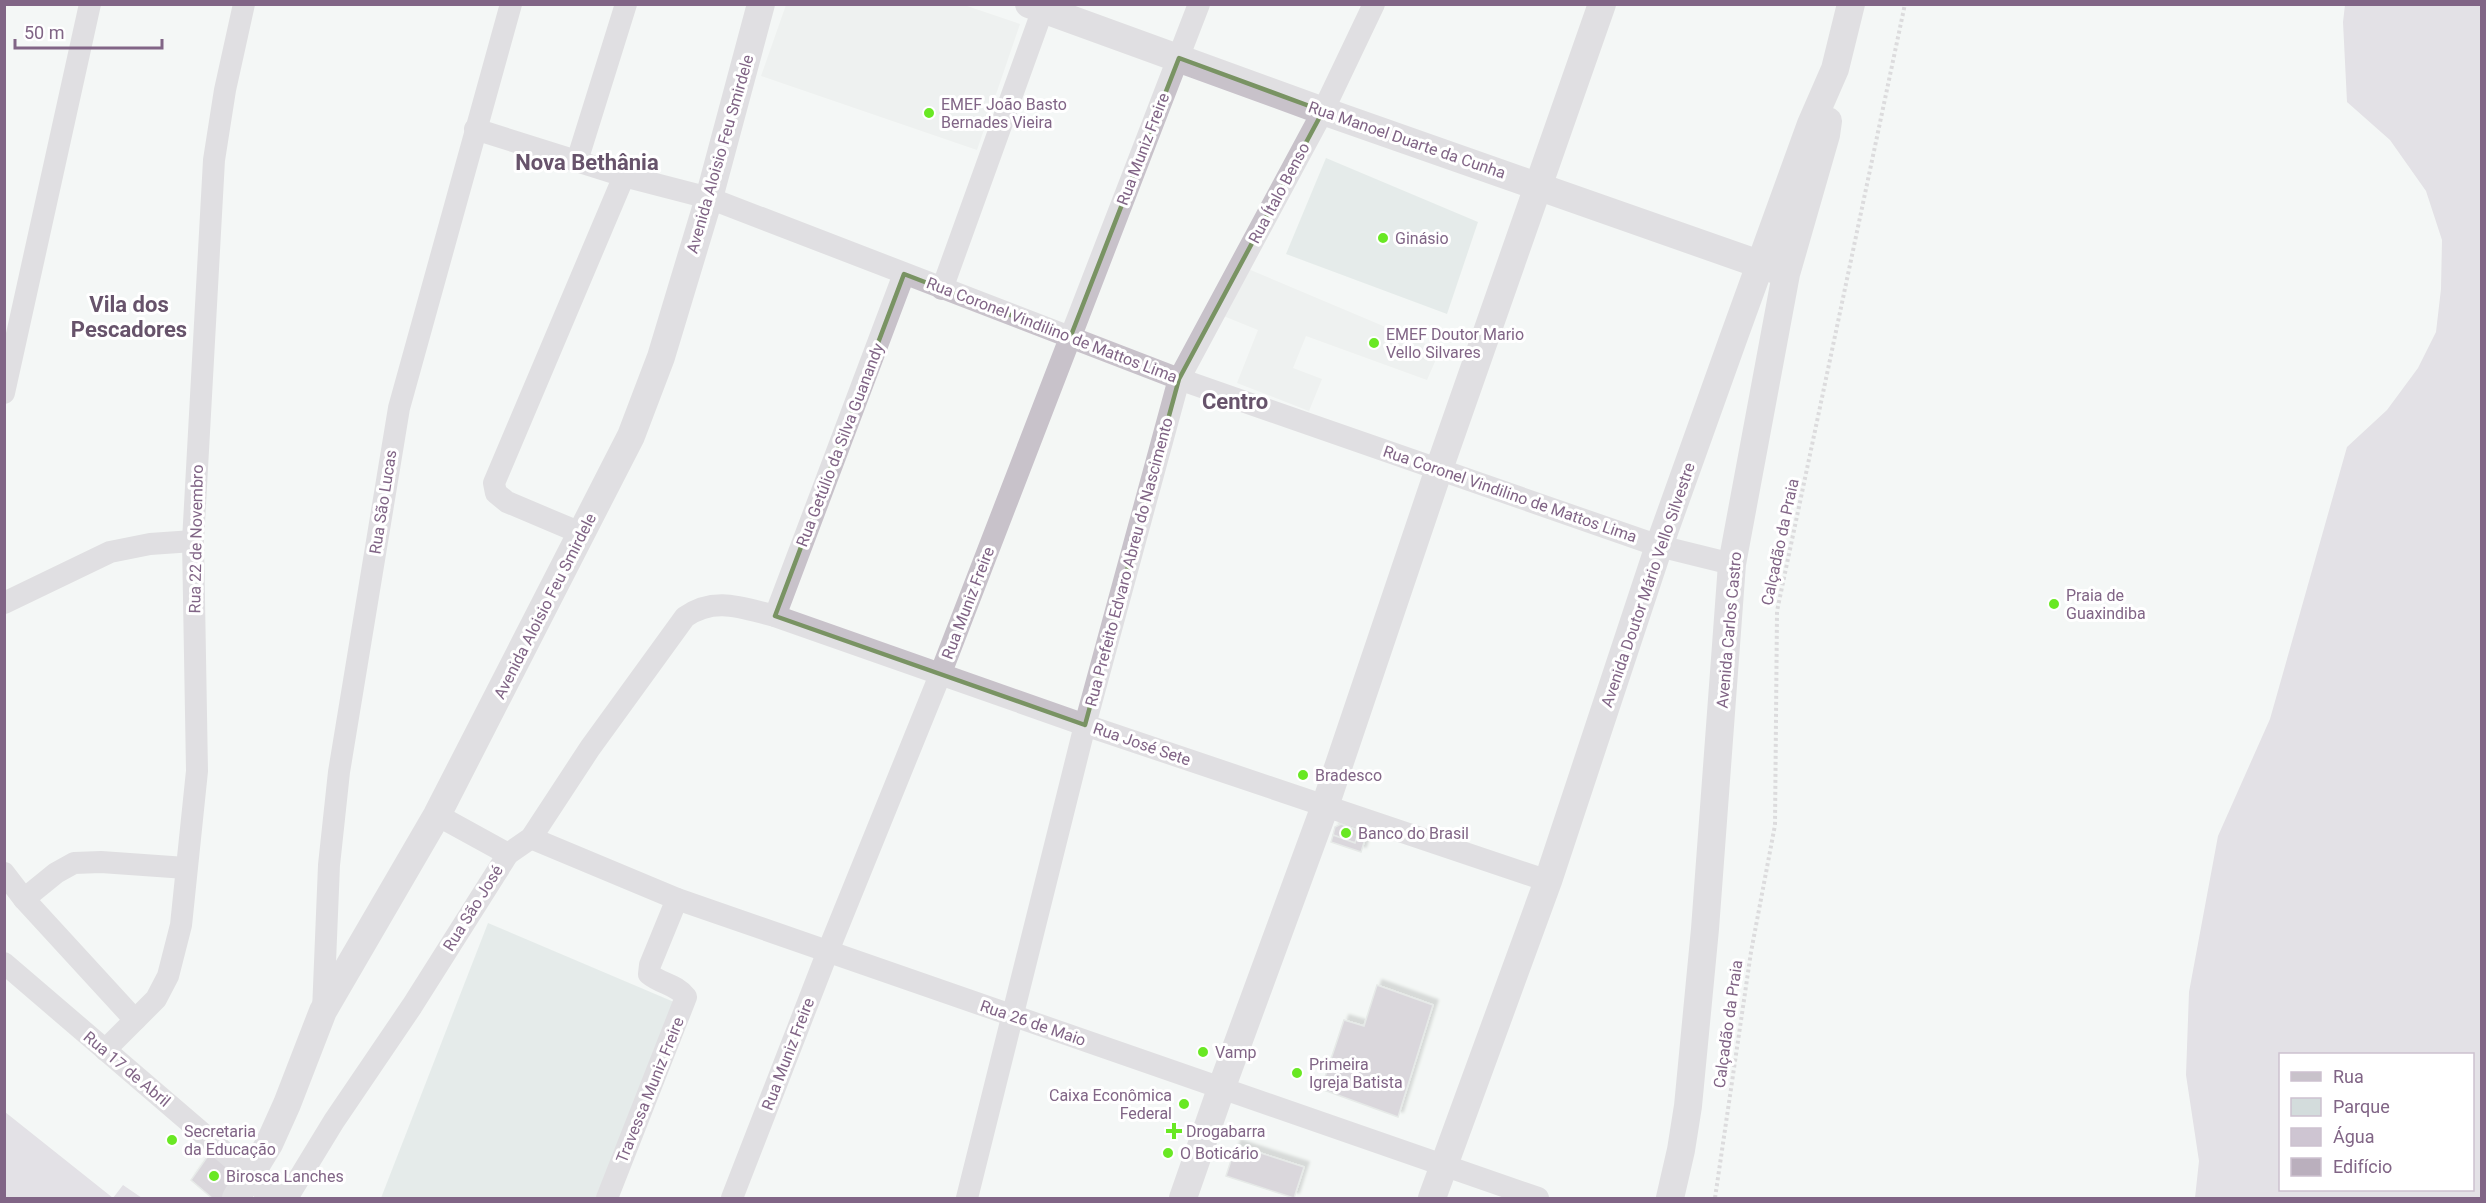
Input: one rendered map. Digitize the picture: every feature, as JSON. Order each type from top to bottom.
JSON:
[{"type":"street","points":[[4,393],[90,4]]},
{"type":"street","name":"Rua 22 de Novembro","points":[[105,1050],[156,999],[168,976],[181,925],[197,771],[193,541],[214,160],[225,90],[244,4]]},
{"type":"street","name":"Rua São Lucas","points":[[323,1011],[328,865],[339,772],[399,408],[511,4]]},
{"type":"street","points":[[577,161],[626,4]]},
{"type":"street","name":"Avenida Aloisio Feu Smirdele","points":[[236,1198],[269,1144],[323,1011],[437,814],[583,534],[631,436],[661,357],[709,198],[761,4]]},
{"type":"street","name":"Rua Muniz Freire","points":[[732,1198],[828,951],[940,675],[1199,4]]},
{"type":"street","name":"Rua Ítalo Benso","points":[[1179,379],[1323,111],[1374,4]]},
{"type":"street","points":[[1183,1198],[1325,806],[1439,469],[1602,4]]},
{"type":"street","name":"Avenida Doutor Mário Vello Silvestre","points":[[1432,1198],[1548,881],[1659,546],[1773,270],[1811,124],[1835,69],[1851,4]]},
{"type":"street","points":[[942,289],[1036,7]]},
{"type":"street","name":"Rua Manoel Duarte da Cunha","points":[[1036,7],[1773,270]]},
{"type":"street","name":"Rua Coronel Vindilino de Mattos Lima","points":[[475,129],[624,176],[709,198],[1179,379],[1659,546],[1732,564]]},
{"type":"street","points":[[583,534],[507,502],[496,493],[494,483],[624,176]]},
{"type":"street","name":"Avenida Carlos Castro","points":[[1670,1198],[1681,1150],[1690,1082],[1705,929],[1732,564],[1773,270]]},
{"type":"street","name":"Rua Getúlio da Silva Guanandy","points":[[775,616],[904,274]]},
{"type":"street","name":"Rua Prefeito Edvaro Abreu do Nascimento","points":[[967,1198],[1085,724],[1179,379]]},
{"type":"street","points":[[4,603],[110,552],[150,544],[193,541]]},
{"type":"street","name":"Rua São José","points":[[287,1198],[508,854],[531,838],[590,748],[686,617],[698,608],[710,605],[737,606]]},
{"type":"street","name":"Rua José Sete","points":[[737,606],[775,616],[940,675],[1548,881]]},
{"type":"street","points":[[437,814],[508,854]]},
{"type":"street","name":"Rua 26 de Maio","points":[[531,838],[677,899],[1538,1198]]},
{"type":"street","points":[[24,899],[56,873],[74,863],[101,862],[186,868]]},
{"type":"street","points":[[4,873],[24,899],[135,1020]]},
{"type":"street","name":"Travessa Muniz Freire","points":[[607,1198],[686,997],[680,989],[655,979],[649,974],[677,899]]},
{"type":"street","name":"Rua 17 de Abril","points":[[4,963],[250,1174]]},
{"type":"street","points":[[250,1174],[276,1198]]},
{"type":"path","name":"Calçadão da Praia","points":[[1715,1198],[1751,952],[1775,825],[1777,611],[1905,4]]},
{"type":"highlighted area","points":[[1179,58],[1323,111],[1179,379],[1085,725],[775,616],[904,274],[1070,338]]},
{"type":"shaded area","name":"EMEF João Basto Bernades Vieira","points":[[786,5],[964,5],[1020,24],[977,150],[761,76]]},
{"type":"shaded area","name":"EMEF Doutor Mario Vello Silvares","points":[[1241,266],[1440,350],[1427,380],[1306,336],[1293,368],[1322,379],[1309,411],[1237,383],[1258,330],[1221,315]]},
{"type":"green space","name":"Ginásio","points":[[1326,158],[1478,222],[1447,314],[1286,254]]},
{"type":"green space","points":[[488,923],[674,1002],[597,1198],[381,1198]]},
{"type":"water","points":[[2345,5],[2481,5],[2481,1198],[2195,1198],[2199,1161],[2186,1075],[2189,992],[2218,836],[2270,719],[2347,447],[2387,410],[2418,368],[2436,332],[2441,289],[2442,240],[2426,191],[2390,140],[2347,102],[2343,22]]},
{"type":"water","points":[[5,1112],[113,1198],[5,1198]]},
{"type":"water","points":[[123,1185],[142,1198],[113,1198]]},
{"type":"building","name":"Banco do Brasil","points":[[1341,824],[1359,831],[1355,843],[1333,835],[1335,827]]},
{"type":"building","points":[[1359,831],[1367,833],[1361,852],[1331,842],[1333,835],[1355,843]]},
{"type":"building","points":[[1377,985],[1433,1005],[1398,1117],[1321,1089],[1344,1020],[1364,1026]]},
{"type":"building","points":[[1236,1145],[1304,1167],[1294,1198],[1226,1176]]},
{"type":"building","name":"Birosca Lanches","points":[[212,1150],[236,1172],[225,1198],[212,1198],[191,1180]]},
{"type":"place","name":"EMEF João Basto Bernades Vieira","points":[[929,113]]},
{"type":"place","name":"Ginásio","points":[[1383,238]]},
{"type":"place","name":"EMEF Doutor Mario Vello Silvares","points":[[1374,343]]},
{"type":"place","name":"Praia de Guaxindiba","points":[[2054,604]]},
{"type":"place","name":"Bradesco","points":[[1303,775]]},
{"type":"place","name":"Banco do Brasil","points":[[1346,833]]},
{"type":"place","name":"Vamp","points":[[1203,1052]]},
{"type":"place","name":"Primeira Igreja Batista","points":[[1297,1073]]},
{"type":"place","name":"Caixa Econômica Federal","points":[[1184,1104]]},
{"type":"place","name":"Drogabarra","points":[[1174,1131]]},
{"type":"place","name":"Secretaria da Educação","points":[[172,1140]]},
{"type":"place","name":"O Boticário","points":[[1168,1153]]},
{"type":"place","name":"Birosca Lanches","points":[[214,1176]]},
{"type":"district","name":"Nova Bethânia","points":[[587,162]]},
{"type":"district","name":"Vila dos Pescadores","points":[[129,316]]},
{"type":"district","name":"Centro","points":[[1235,401]]}]
